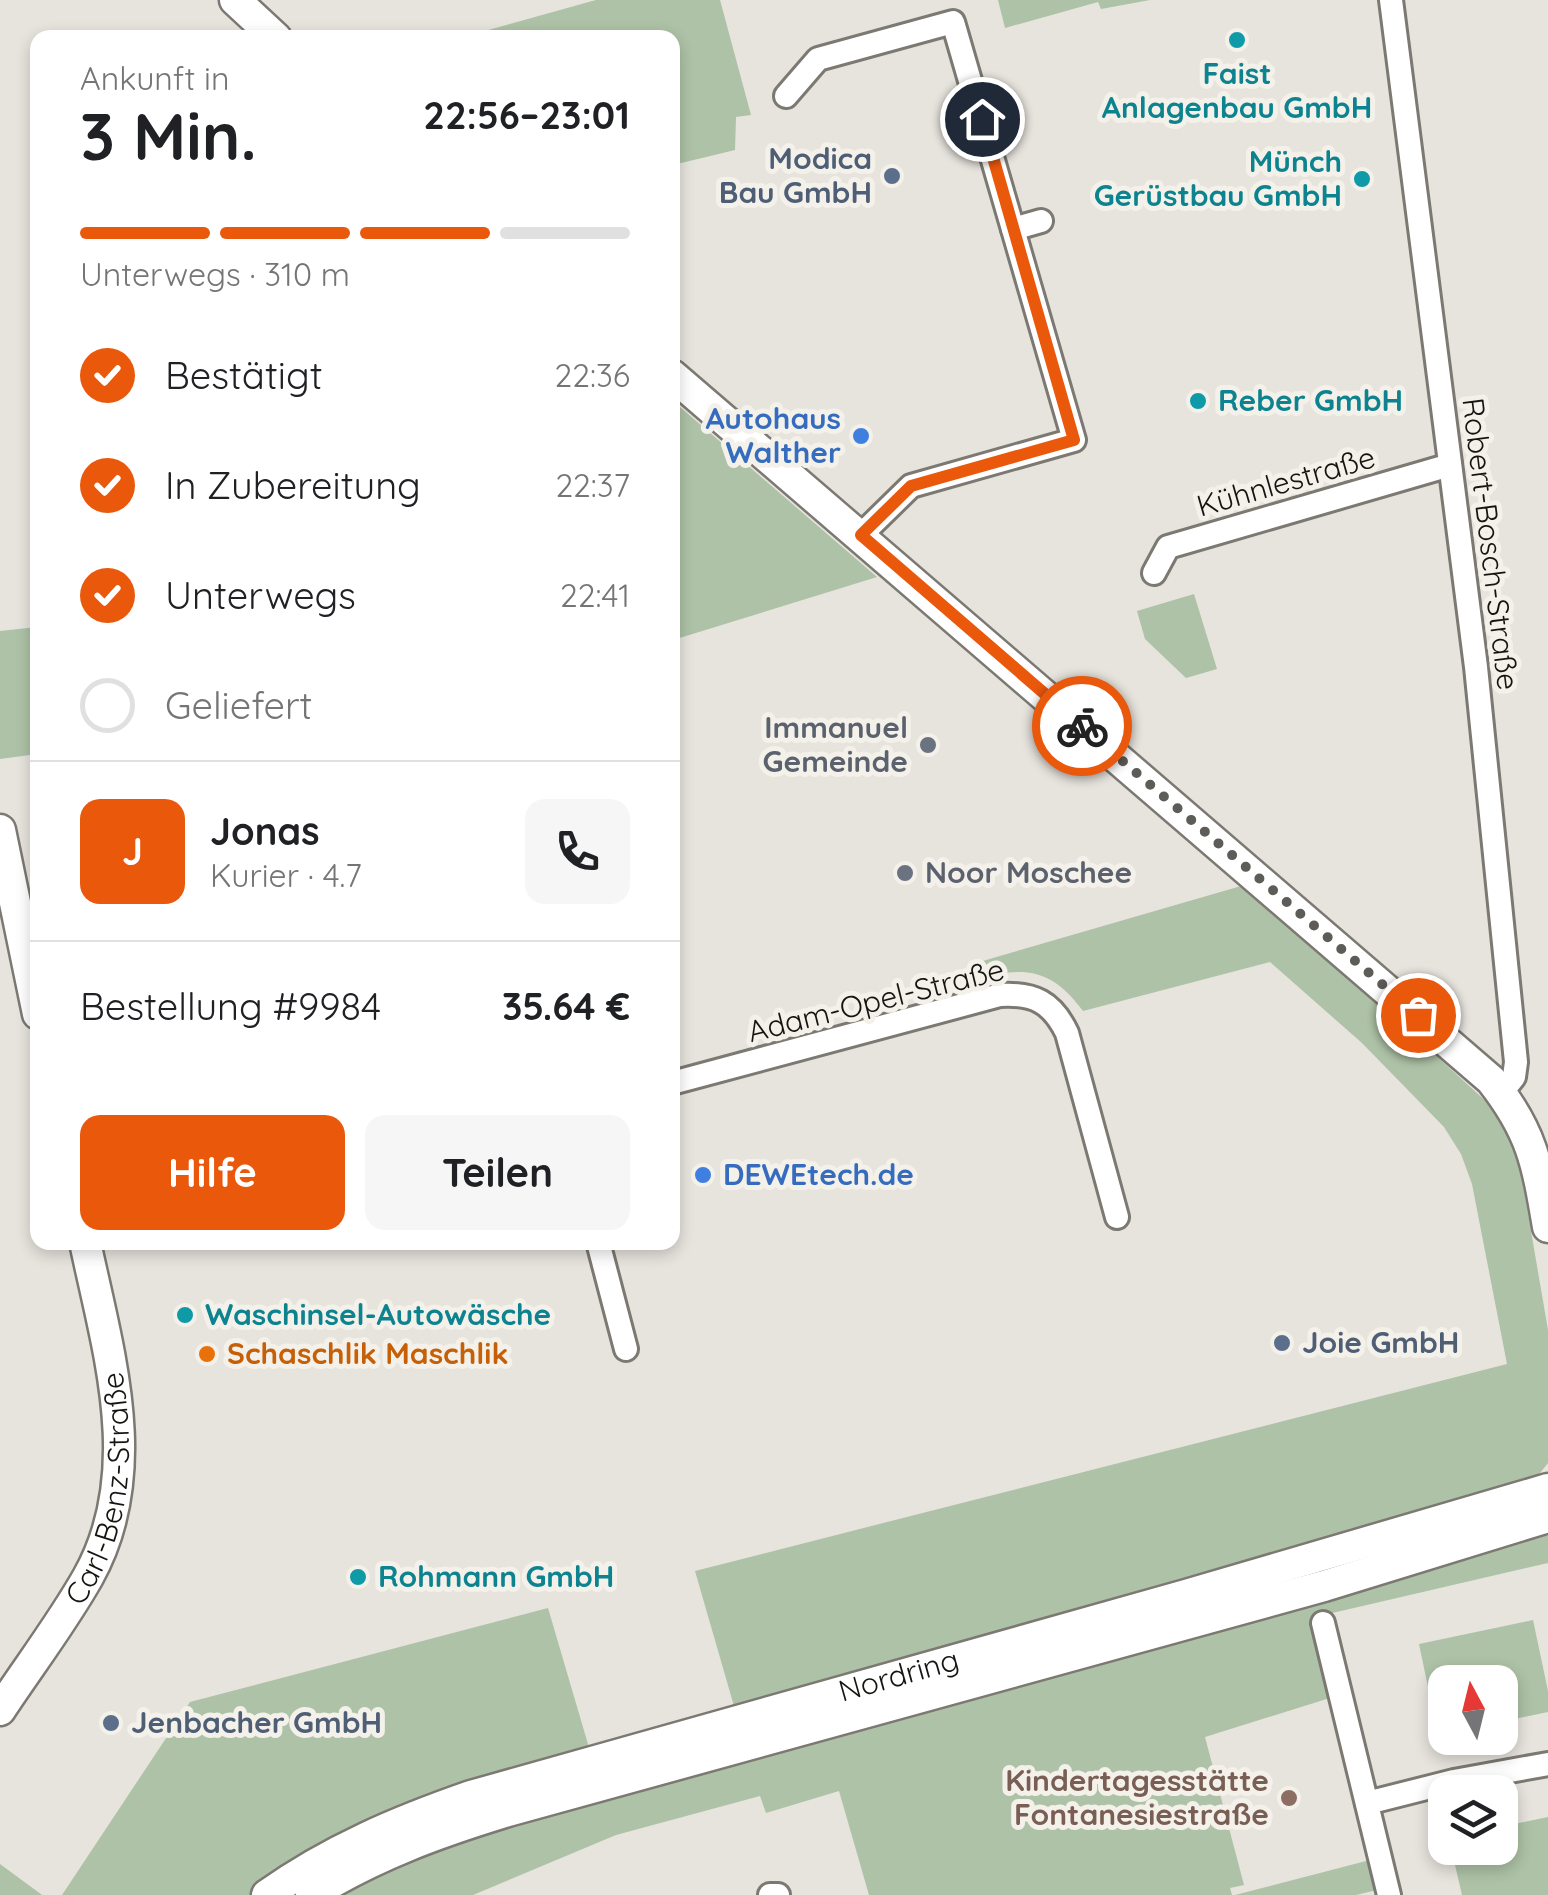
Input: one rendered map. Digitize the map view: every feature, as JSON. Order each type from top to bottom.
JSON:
[{"type":"main road","points":[[235,0],[267,30]]},
{"type":"main road","points":[[680,381],[1491,1080],[1526,1130],[1534,1151],[1548,1226]]},
{"type":"main road","points":[[0,830],[30,975]]},
{"type":"main road","name":"Carl-Benz-Straße","points":[[0,1710],[88,1575],[114,1506],[120,1444],[118,1407],[87,1250]]},
{"type":"main road","name":"Nordring","points":[[267,1895],[336,1852],[471,1796],[1548,1488]]},
{"type":"main road","name":"Nordring","points":[[311,1895],[408,1845],[508,1811],[1324,1586],[1548,1517]]},
{"type":"street","name":"Robert-Bosch-Straße","points":[[1391,0],[1476,667],[1516,1062],[1514,1077],[1501,1093]]},
{"type":"street","points":[[786,96],[818,59],[953,22],[1074,440],[911,486],[861,535]]},
{"type":"street","points":[[1013,229],[1041,221]]},
{"type":"street","name":"Kühnlestraße","points":[[1154,574],[1168,548],[1450,466]]},
{"type":"street","name":"Adam-Opel-Straße","points":[[680,1081],[1000,995],[1021,994],[1041,999],[1058,1014],[1067,1033],[1117,1217]]},
{"type":"street","points":[[600,1250],[626,1349]]},
{"type":"street","points":[[1324,1624],[1389,1895]]},
{"type":"street","points":[[1367,1803],[1454,1781],[1548,1764]]},
{"type":"green space","points":[[596,0],[720,0],[751,115],[736,117],[735,150],[680,163],[680,30],[488,30]]},
{"type":"green space","points":[[998,0],[1150,0],[1101,9],[1098,2],[1005,28]]},
{"type":"green space","points":[[680,407],[877,577],[680,638]]},
{"type":"green space","points":[[1194,594],[1217,669],[1186,678],[1145,639],[1137,611]]},
{"type":"green space","points":[[30,628],[30,755],[0,759],[0,631]]},
{"type":"green space","points":[[1248,884],[1490,1105],[1511,1138],[1521,1173],[1548,1330],[1548,1463],[1532,1483],[736,1713],[695,1571],[1507,1364],[1472,1184],[1461,1154],[1444,1127],[1362,1043],[1270,962],[1083,1011],[1059,985],[1034,974],[1007,973],[973,979],[969,965]]},
{"type":"green space","points":[[1548,1535],[1548,1563],[1328,1614],[1333,1697],[1205,1737],[1244,1885],[1230,1888],[1232,1895],[869,1895],[839,1791],[766,1813],[760,1796],[616,1835],[473,1895],[329,1895],[461,1835]]},
{"type":"green space","points":[[548,1608],[590,1751],[286,1870],[251,1895],[62,1895],[190,1702]]},
{"type":"green space","points":[[1533,1620],[1548,1691],[1548,1712],[1518,1718],[1518,1665],[1428,1665],[1428,1687],[1419,1644]]},
{"type":"green space","points":[[1548,1817],[1548,1895],[1462,1895],[1455,1865],[1518,1865],[1518,1823]]},
{"type":"green space","points":[[1370,1860],[1377,1890],[1356,1895],[1235,1895]]},
{"type":"green space","points":[[0,1864],[42,1895],[0,1895]]},
{"type":"way so far","points":[[1082,726],[1418,1015]]},
{"type":"place","name":"Faist Anlagenbau GmbH","points":[[1237,40]]},
{"type":"place","name":"Modica Bau GmbH","points":[[892,176]]},
{"type":"place","name":"Münch Gerüstbau GmbH","points":[[1362,179]]},
{"type":"place","name":"Reber GmbH","points":[[1198,401]]},
{"type":"place","name":"Autohaus Walther","points":[[861,436]]},
{"type":"place","name":"Immanuel Gemeinde","points":[[928,745]]},
{"type":"place","name":"Noor Moschee","points":[[905,873]]},
{"type":"place","name":"DEWEtech.de","points":[[703,1175]]},
{"type":"place","name":"Waschinsel-Autowäsche","points":[[185,1315]]},
{"type":"place","name":"Joie GmbH","points":[[1282,1343]]},
{"type":"place","name":"Schaschlik Maschlik","points":[[207,1354]]},
{"type":"place","name":"Rohmann GmbH","points":[[358,1577]]},
{"type":"place","name":"Jenbacher GmbH","points":[[111,1723]]},
{"type":"place","name":"Kindertagesstätte Fontanesiestraße","points":[[1289,1798]]},
{"type":"route","points":[[982,119],[1074,440],[911,486],[861,535],[1082,726]]}]
